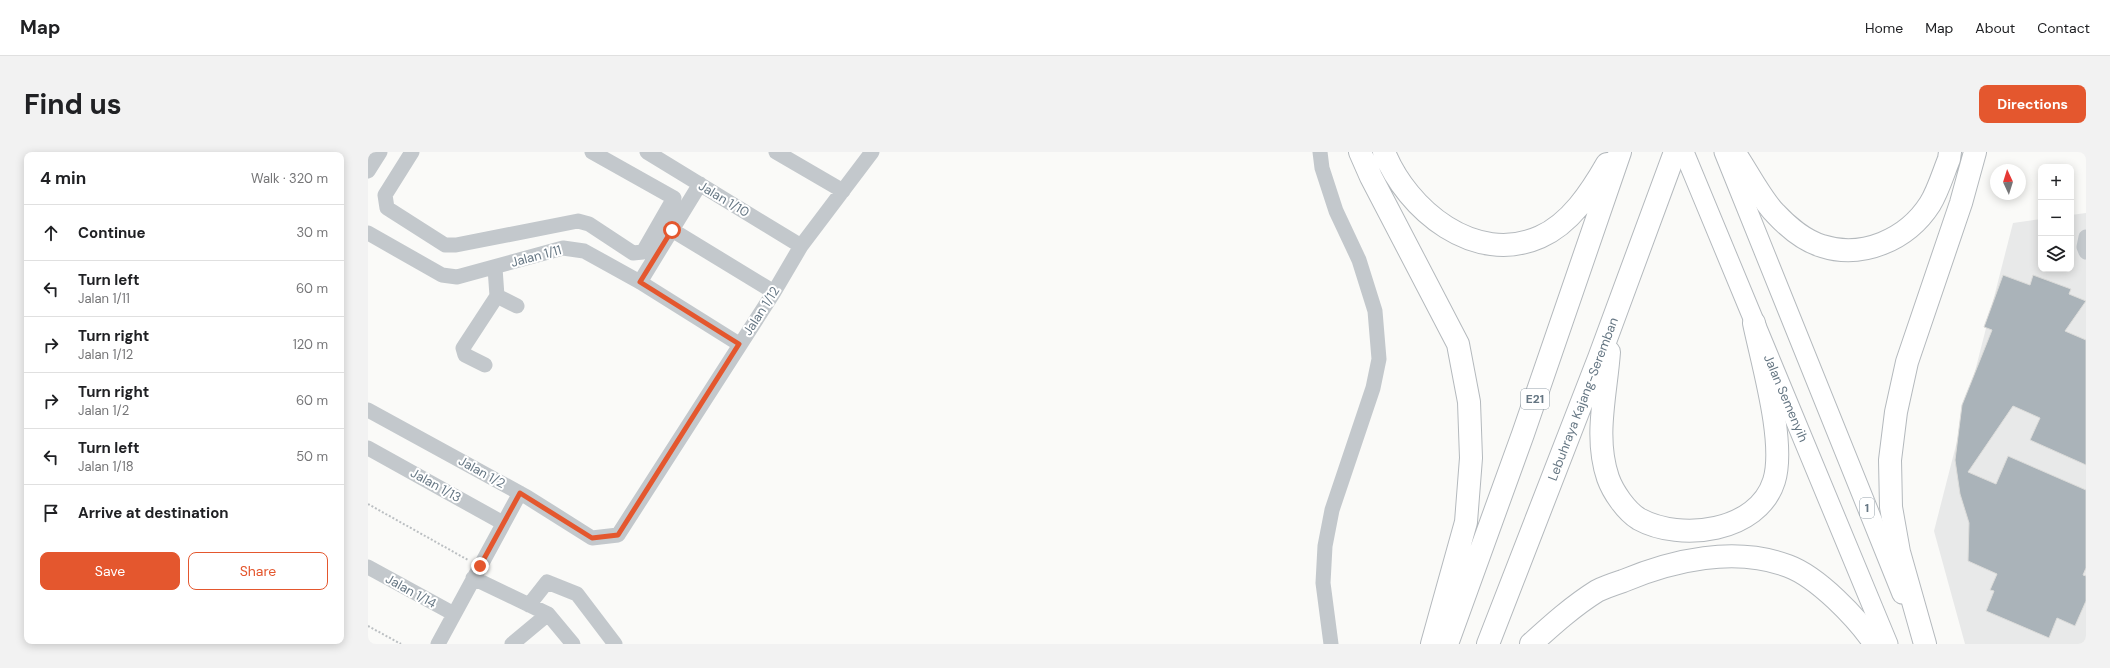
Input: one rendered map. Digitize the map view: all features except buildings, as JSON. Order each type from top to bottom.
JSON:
[{"type":"highway","points":[[1360,152],[1371,177],[1458,344],[1469,402],[1471,458],[1466,522],[1432,644]]},
{"type":"highway","points":[[1384,152],[1391,170],[1420,207],[1454,234],[1490,245],[1516,244],[1540,237],[1573,214],[1594,186],[1614,152]]},
{"type":"highway","name":"E21","points":[[1446,644],[1521,441],[1620,152]]},
{"type":"highway","name":"Lebuhraya Kajang-Seremban","points":[[1488,644],[1612,325],[1675,152]]},
{"type":"highway","points":[[1734,152],[1774,212],[1798,233],[1821,246],[1850,251],[1880,246],[1908,229],[1930,204],[1949,159],[1950,152]]},
{"type":"highway","points":[[1926,644],[1899,552],[1892,507],[1890,460],[1896,412],[1907,362],[1961,203],[1975,152]]},
{"type":"highway","points":[[1612,325],[1601,418],[1601,444],[1608,478],[1620,500],[1638,518],[1678,530],[1698,531],[1727,526],[1748,514],[1766,498],[1774,481],[1777,456],[1774,418],[1754,323]]},
{"type":"highway","points":[[1531,644],[1560,618],[1598,591],[1636,575],[1684,561],[1737,556],[1765,558],[1790,566],[1821,585],[1865,630],[1875,644]]},
{"type":"main road","name":"Jalan Semenyih","points":[[1684,152],[1888,644]]},
{"type":"main road","name":"1","points":[[1724,152],[1785,305],[1814,371],[1841,447],[1922,644]]},
{"type":"street","points":[[368,171],[380,152]]},
{"type":"street","points":[[412,152],[385,195],[387,208],[445,245],[456,245],[578,221],[589,224],[633,253],[643,252],[686,176]]},
{"type":"street","points":[[592,152],[674,198]]},
{"type":"street","name":"Jalan 1/10","points":[[647,152],[663,156],[686,176],[801,246]]},
{"type":"street","points":[[776,152],[843,191]]},
{"type":"street","name":"Jalan 1/12","points":[[618,535],[739,344],[774,292],[801,246],[872,152]]},
{"type":"street","points":[[1320,152],[1322,168],[1336,211],[1359,260],[1375,311],[1379,359],[1373,388],[1332,510],[1325,546],[1324,583],[1331,644]]},
{"type":"street","points":[[640,282],[700,184]]},
{"type":"street","points":[[672,230],[774,292]]},
{"type":"street","name":"Jalan 1/11","points":[[368,233],[442,275],[457,277],[495,268],[563,248],[584,251],[640,282],[739,344]]},
{"type":"street","points":[[2086,237],[2084,247],[2086,252]]},
{"type":"street","points":[[485,365],[465,355],[463,348],[497,296],[495,268]]},
{"type":"street","points":[[497,296],[517,306]]},
{"type":"street","name":"Jalan 1/2","points":[[368,410],[520,493],[592,538],[618,535]]},
{"type":"street","name":"Jalan 1/13","points":[[368,448],[503,523]]},
{"type":"street","points":[[438,644],[520,493]]},
{"type":"street","name":"Jalan 1/14","points":[[368,567],[454,614]]},
{"type":"street","points":[[477,572],[529,605],[548,614],[573,644]]},
{"type":"street","points":[[529,605],[547,582],[577,594],[615,644]]},
{"type":"street","points":[[512,644],[548,614]]},
{"type":"path","points":[[368,504],[477,572]]},
{"type":"path","points":[[368,626],[401,644]]},
{"type":"shaded area","points":[[2086,213],[2086,644],[1965,644],[1934,531],[2013,223],[2038,219],[2038,272],[2074,272],[2074,215]]},
{"type":"route","points":[[480,566],[520,493],[592,538],[618,535],[739,344],[640,282],[672,230]]}]
